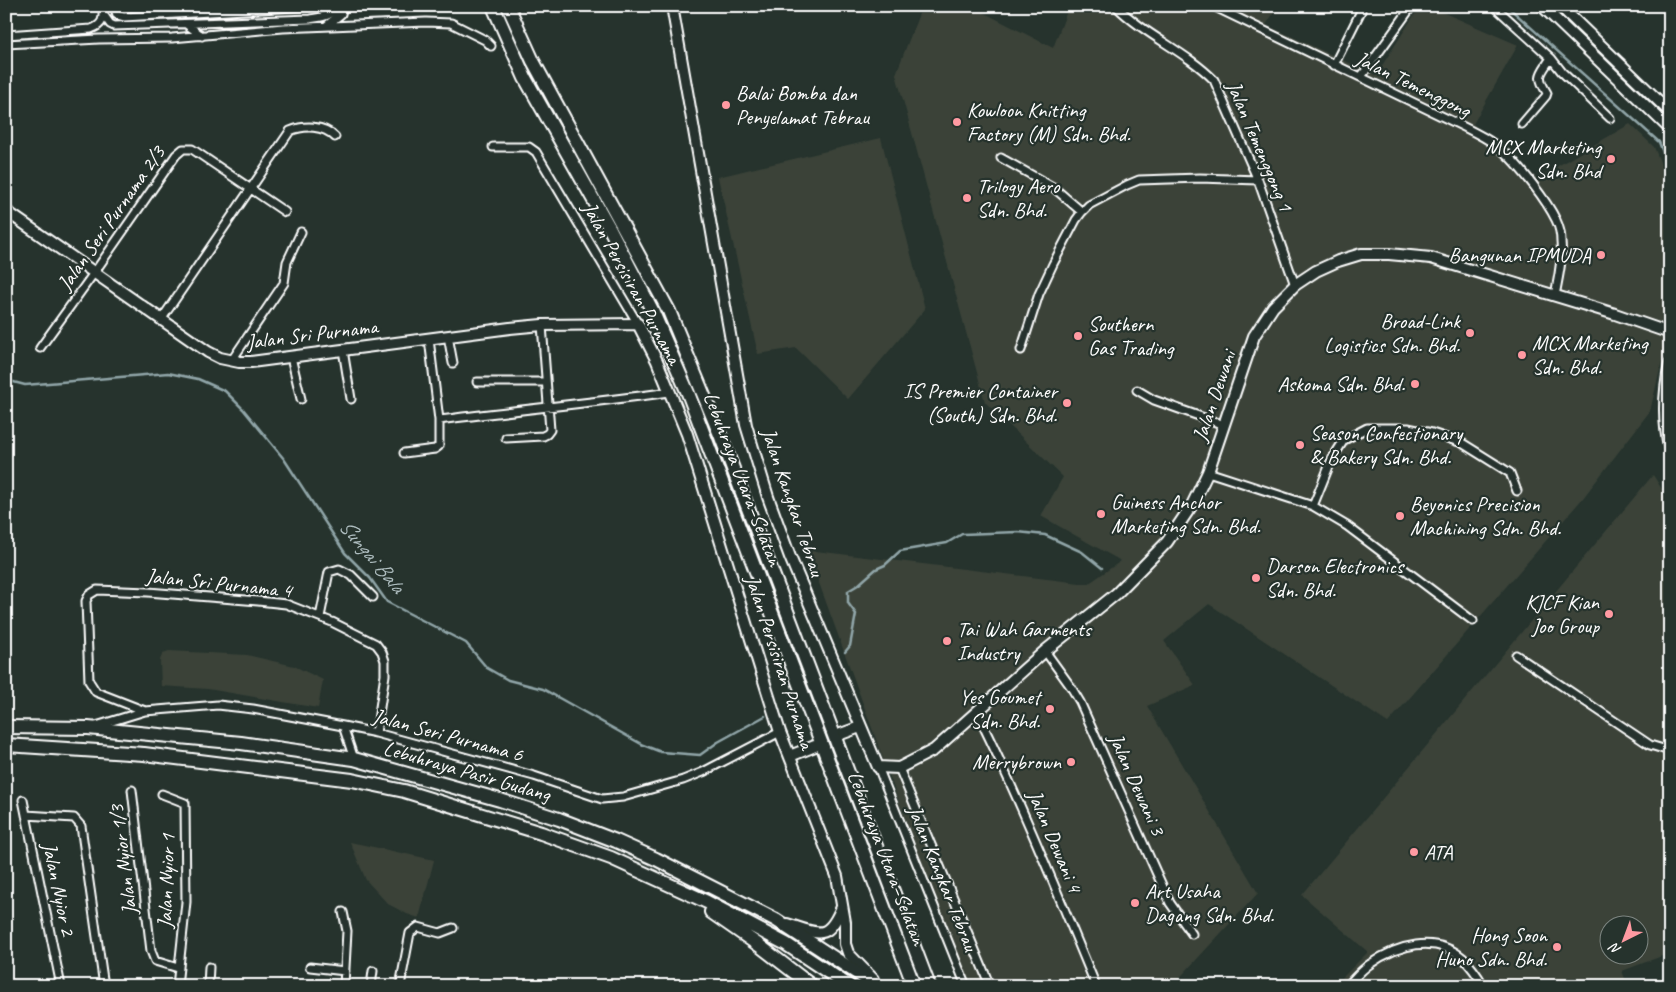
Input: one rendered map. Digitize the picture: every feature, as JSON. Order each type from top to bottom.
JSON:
[{"type":"highway","name":"Lebuhraya Utara–Selatan","points":[[493,6],[525,78],[610,229],[652,310],[688,392],[912,982]]},
{"type":"highway","name":"Lebuhraya Utara–Selatan","points":[[510,8],[533,60],[669,311],[720,437],[929,986]]},
{"type":"highway","name":"Lebuhraya Pasir Gudang","points":[[6,727],[88,728],[241,743],[354,759],[500,800],[575,825],[656,859],[776,920],[879,986]]},
{"type":"highway","name":"Lebuhraya Pasir Gudang","points":[[6,745],[144,754],[360,782],[404,792],[571,843],[611,858],[689,894],[786,944],[849,986]]},
{"type":"highway","points":[[689,894],[812,986]]},
{"type":"street","points":[[114,6],[117,15],[124,17],[311,6]]},
{"type":"street","points":[[103,10],[105,19],[114,26],[310,19],[330,14],[336,11],[338,6]]},
{"type":"street","points":[[326,26],[341,14],[343,6]]},
{"type":"street","name":"Jalan Kangkar Tebrau","points":[[672,6],[746,424],[768,497],[790,557],[878,767],[966,986]]},
{"type":"street","name":"Jalan Temenggong 1","points":[[1116,6],[1145,30],[1202,67],[1214,80],[1258,180],[1295,285]]},
{"type":"street","name":"Jalan Temenggong","points":[[1213,6],[1473,132],[1503,152],[1518,166],[1551,211],[1559,226],[1562,243],[1555,296]]},
{"type":"street","points":[[1361,77],[1412,6]]},
{"type":"street","points":[[1494,6],[1551,58],[1562,72],[1610,118]]},
{"type":"street","points":[[1542,6],[1670,129]]},
{"type":"street","points":[[1560,6],[1670,112]]},
{"type":"street","points":[[6,34],[90,29],[98,26],[103,10]]},
{"type":"street","points":[[1334,65],[1361,11]]},
{"type":"street","points":[[140,39],[145,36],[150,25],[150,16]]},
{"type":"street","points":[[6,44],[202,36],[272,28],[402,22],[451,23],[484,40],[491,46]]},
{"type":"street","points":[[186,24],[202,36]]},
{"type":"street","points":[[1522,124],[1547,94],[1540,82],[1540,77],[1551,58]]},
{"type":"street","points":[[161,320],[290,131],[300,127],[322,129],[330,131],[335,137]]},
{"type":"street","name":"Jalan Persisiran Purnama","points":[[493,147],[529,147],[536,152],[646,338],[687,434],[780,732],[837,876],[845,944],[848,953],[879,986]]},
{"type":"street","name":"Jalan Seri Purnama 2/3","points":[[40,348],[176,155],[183,149],[192,149],[250,189]]},
{"type":"street","points":[[1000,158],[1053,187],[1082,212]]},
{"type":"street","points":[[1021,350],[1039,294],[1069,233],[1082,212],[1089,206],[1127,184],[1139,180],[1191,178],[1258,180]]},
{"type":"street","points":[[250,189],[285,212]]},
{"type":"street","name":"Jalan Sri Purnama","points":[[6,211],[208,352],[232,360],[251,362],[542,325],[638,324]]},
{"type":"street","points":[[232,360],[284,282],[287,262],[301,232]]},
{"type":"street","name":"Jalan Dewani","points":[[878,767],[899,768],[934,750],[1045,652],[1116,594],[1167,542],[1192,505],[1208,472],[1254,336],[1273,307],[1295,285],[1316,271],[1338,261],[1361,254],[1389,254],[1431,258],[1670,333]]},
{"type":"street","points":[[506,438],[547,434],[550,430],[542,325]]},
{"type":"street","points":[[448,336],[453,363]]},
{"type":"street","points":[[404,453],[435,449],[439,446],[439,420],[429,339]]},
{"type":"street","points":[[343,350],[351,399]]},
{"type":"street","points":[[291,357],[301,399]]},
{"type":"street","points":[[1670,364],[1666,391],[1665,419],[1670,451]]},
{"type":"street","points":[[477,382],[546,382]]},
{"type":"street","points":[[1137,390],[1154,400],[1224,424]]},
{"type":"street","points":[[439,420],[669,392]]},
{"type":"street","points":[[1313,506],[1332,458],[1344,440],[1367,428],[1408,428],[1432,433],[1472,448],[1510,473],[1517,491]]},
{"type":"street","points":[[1208,472],[1313,506],[1347,526],[1473,621]]},
{"type":"street","points":[[320,617],[329,572],[339,569],[351,575],[373,597]]},
{"type":"street","name":"Jalan Sri Purnama 4","points":[[96,692],[88,681],[85,611],[89,595],[97,590],[148,592],[286,604],[320,617],[376,644],[382,652],[385,661],[385,675],[376,733]]},
{"type":"street","name":"Jalan Dewani 3","points":[[1045,652],[1080,702],[1170,903],[1192,934]]},
{"type":"street","points":[[1516,655],[1650,745],[1670,752]]},
{"type":"street","name":"Jalan Seri Purnama 6","points":[[96,692],[145,711],[218,705],[253,709],[376,733],[534,776],[602,800],[623,797],[704,772],[780,732]]},
{"type":"street","points":[[88,728],[145,711]]},
{"type":"street","name":"Jalan Dewani 4","points":[[977,713],[1054,880],[1096,986]]},
{"type":"street","points":[[343,726],[354,759]]},
{"type":"street","points":[[842,734],[860,727]]},
{"type":"street","points":[[790,756],[815,746]]},
{"type":"street","points":[[899,768],[964,919],[990,986]]},
{"type":"street","name":"Jalan Nyior 1/3","points":[[132,790],[151,951],[155,961],[178,968]]},
{"type":"street","name":"Jalan Nyior 1","points":[[162,794],[185,802],[186,902],[177,986]]},
{"type":"street","name":"Jalan Nyior 2","points":[[23,800],[61,986]]},
{"type":"street","points":[[26,815],[74,818],[81,826],[104,986]]},
{"type":"street","points":[[776,920],[818,933],[826,931],[833,926],[842,906]]},
{"type":"street","points":[[342,912],[347,931],[344,986]]},
{"type":"street","points":[[400,986],[410,933],[418,927],[440,933],[453,928]]},
{"type":"street","points":[[1347,986],[1369,965],[1381,957],[1409,945],[1426,943],[1442,946],[1455,952],[1470,966],[1484,986]]},
{"type":"street","points":[[208,986],[209,967]]},
{"type":"street","points":[[310,967],[345,971]]},
{"type":"street","points":[[371,986],[372,971]]},
{"type":"shaded area","points":[[6,6],[79,6],[75,8],[6,10]]},
{"type":"shaded area","points":[[922,6],[971,6],[1053,48],[1069,6],[1278,6],[1266,25],[1376,75],[1420,6],[1428,6],[1518,45],[1473,124],[1537,178],[1630,124],[1654,147],[1670,187],[1670,328],[1650,411],[1583,498],[1388,723],[1209,604],[1164,641],[1195,685],[1147,706],[1258,893],[1172,986],[966,986],[807,550],[1088,584],[1121,561],[1041,516],[1063,477],[985,402],[896,74]]},
{"type":"shaded area","points":[[881,138],[925,309],[848,399],[796,348],[758,354],[718,177]]},
{"type":"shaded area","points":[[1653,475],[1670,502],[1670,953],[1648,961],[1648,914],[1598,914],[1598,964],[1641,964],[1622,971],[1628,986],[1334,986],[1368,952],[1302,895]]},
{"type":"shaded area","points":[[169,651],[247,655],[294,666],[323,680],[318,708],[208,689],[161,686],[160,660],[163,653]]},
{"type":"shaded area","points":[[350,842],[434,860],[419,918],[388,904],[366,880]]},
{"type":"waterway","points":[[1507,6],[1659,142],[1670,170]]},
{"type":"waterway","name":"Sungai Bala","points":[[6,380],[25,385],[168,373],[198,379],[225,391],[243,409],[284,459],[345,553],[370,578],[387,602],[466,643],[487,668],[508,680],[543,689],[643,745],[661,752],[700,755],[718,742],[765,716]]},
{"type":"waterway","points":[[845,652],[850,646],[856,614],[848,603],[848,591],[876,569],[885,565],[900,551],[947,543],[962,534],[1018,532],[1045,535],[1082,552],[1102,568]]},
{"type":"place","name":"Balai Bomba dan Penyelamat Tebrau","points":[[726,105]]},
{"type":"place","name":"Kowloon Knitting Factory (M) Sdn. Bhd.","points":[[957,122]]},
{"type":"place","name":"MCX Marketing Sdn. Bhd","points":[[1611,159]]},
{"type":"place","name":"Trilogy Aero Sdn. Bhd.","points":[[967,198]]},
{"type":"place","name":"Bangunan IPMUDA","points":[[1601,255]]},
{"type":"place","name":"Broad-Link Logistics Sdn. Bhd.","points":[[1470,333]]},
{"type":"place","name":"Southern Gas Trading","points":[[1078,336]]},
{"type":"place","name":"MCX Marketing Sdn. Bhd.","points":[[1522,355]]},
{"type":"place","name":"Askoma Sdn. Bhd.","points":[[1415,384]]},
{"type":"place","name":"IS Premier Container (South) Sdn. Bhd.","points":[[1067,403]]},
{"type":"place","name":"Season Confectionary & Bakery Sdn. Bhd.","points":[[1300,445]]},
{"type":"place","name":"Guiness Anchor Marketing Sdn. Bhd.","points":[[1101,514]]},
{"type":"place","name":"Beyonics Precision Machining Sdn. Bhd.","points":[[1400,516]]},
{"type":"place","name":"Darson Electronics Sdn. Bhd.","points":[[1256,578]]},
{"type":"place","name":"KJCF Kian Joo Group","points":[[1609,614]]},
{"type":"place","name":"Tai Wah Garments Industry","points":[[947,641]]},
{"type":"place","name":"Yes Goumet Sdn. Bhd.","points":[[1050,709]]},
{"type":"place","name":"Merrybrown","points":[[1071,762]]},
{"type":"place","name":"ATA","points":[[1414,852]]},
{"type":"place","name":"Art Usaha Dagang Sdn. Bhd.","points":[[1135,903]]},
{"type":"place","name":"Hong Soon Huno Sdn. Bhd.","points":[[1557,947]]}]
